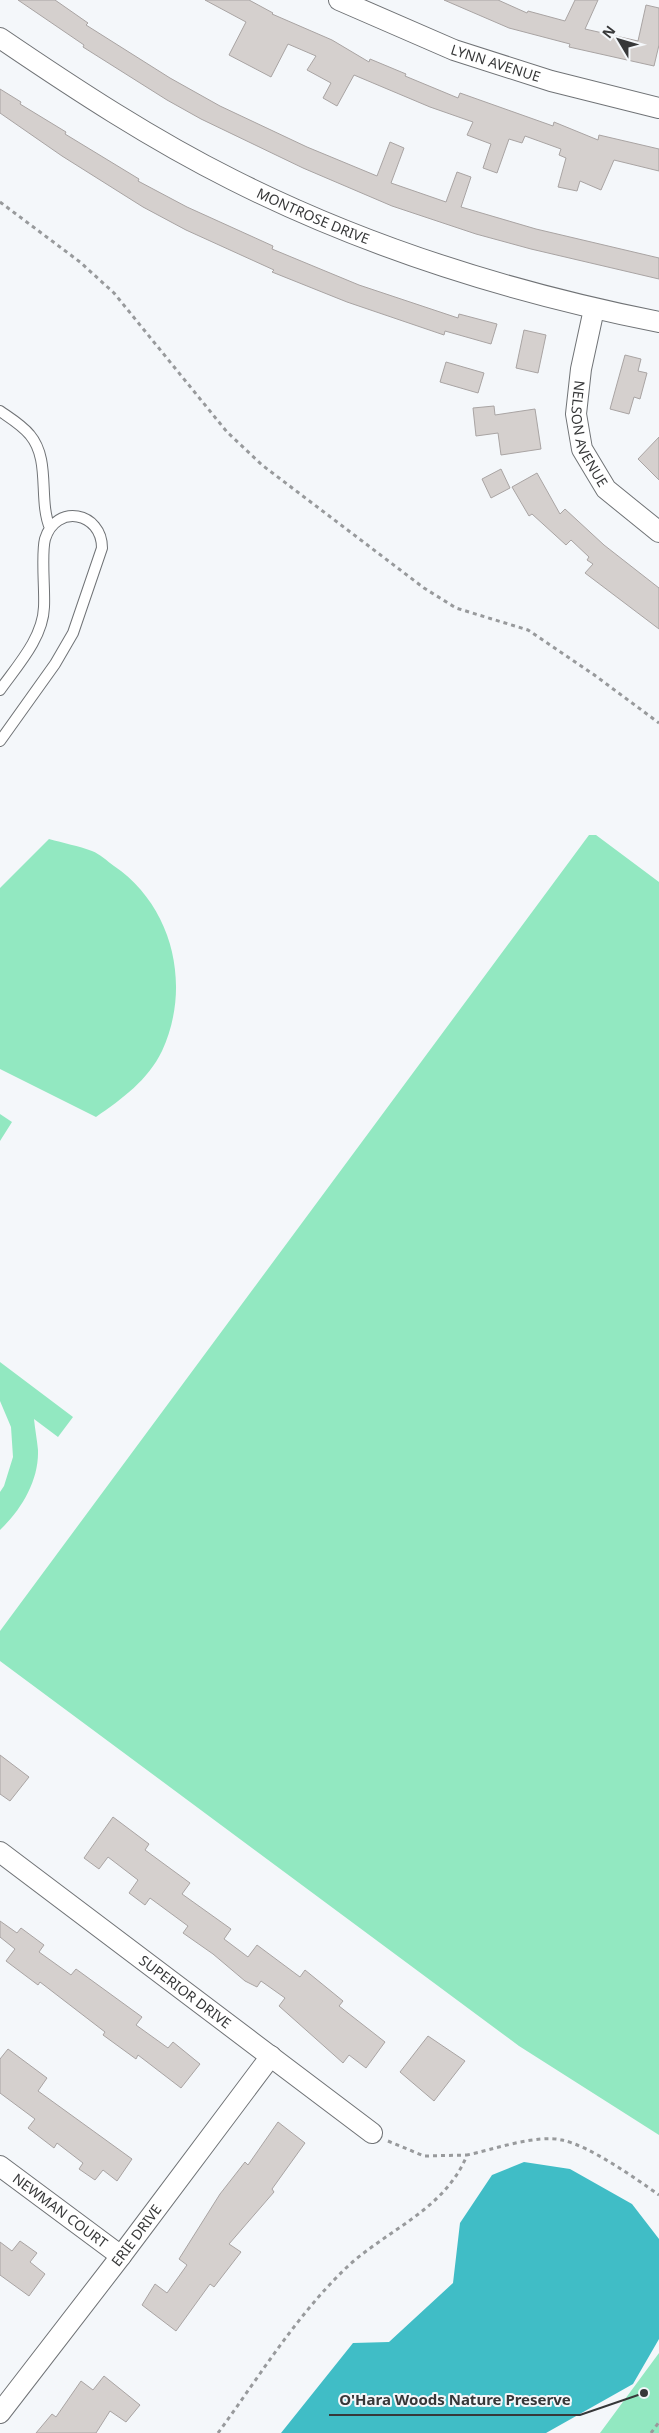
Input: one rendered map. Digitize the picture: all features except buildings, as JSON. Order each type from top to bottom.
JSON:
[{"type":"street","name":"LYNN AVENUE","points":[[339,0],[454,50],[560,83],[659,108]]},
{"type":"street","name":"MONTROSE DRIVE","points":[[0,38],[99,105],[232,180],[285,204],[382,244],[480,276],[594,309],[659,322]]},
{"type":"street","name":"NELSON AVENUE","points":[[594,309],[582,370],[576,414],[582,449],[606,489],[659,532]]},
{"type":"street","name":"SUPERIOR DRIVE","points":[[0,1852],[372,2133]]},
{"type":"street","name":"ERIE DRIVE","points":[[0,2413],[271,2056]]},
{"type":"street","name":"NEWMAN COURT","points":[[0,2166],[121,2256]]},
{"type":"lane","points":[[0,410],[30,434],[37,446],[41,460],[44,515],[50,528]]},
{"type":"lane","points":[[0,690],[36,636],[44,610],[45,540],[50,528],[58,520],[67,517],[85,518],[99,531],[102,539],[102,548],[73,633],[55,664],[0,741]]},
{"type":"path","points":[[0,202],[80,262],[114,293],[227,432],[262,465],[424,588],[456,608],[528,630],[594,674],[659,723]]},
{"type":"path","points":[[372,2133],[400,2148],[424,2156],[467,2155],[526,2142],[562,2140],[591,2153],[659,2195]]},
{"type":"path","points":[[218,2433],[268,2361],[327,2288],[366,2251],[429,2206],[456,2176],[467,2155]]},
{"type":"path","points":[[651,2433],[659,2422]]},
{"type":"green space","points":[[589,835],[596,835],[659,882],[659,2135],[519,2046],[0,1661],[0,1631]]},
{"type":"green space","points":[[49,839],[95,852],[134,883],[151,903],[163,925],[171,949],[176,974],[171,1026],[162,1051],[149,1071],[134,1088],[96,1117],[0,1069],[0,888]]},
{"type":"green space","points":[[0,1114],[12,1122],[0,1141]]},
{"type":"green space","points":[[0,1362],[73,1417],[58,1437],[34,1419],[38,1462],[32,1484],[22,1504],[0,1530],[0,1492],[4,1486],[13,1457],[11,1427],[0,1401]]},
{"type":"green space","points":[[659,2353],[659,2433],[600,2433]]},
{"type":"water","points":[[524,2162],[570,2169],[632,2204],[659,2239],[659,2339],[633,2384],[546,2433],[281,2433],[353,2343],[389,2342],[453,2283],[460,2223],[492,2175]]},
{"type":"place","name":"O'Hara Woods Nature Preserve","points":[[644,2393]]}]
